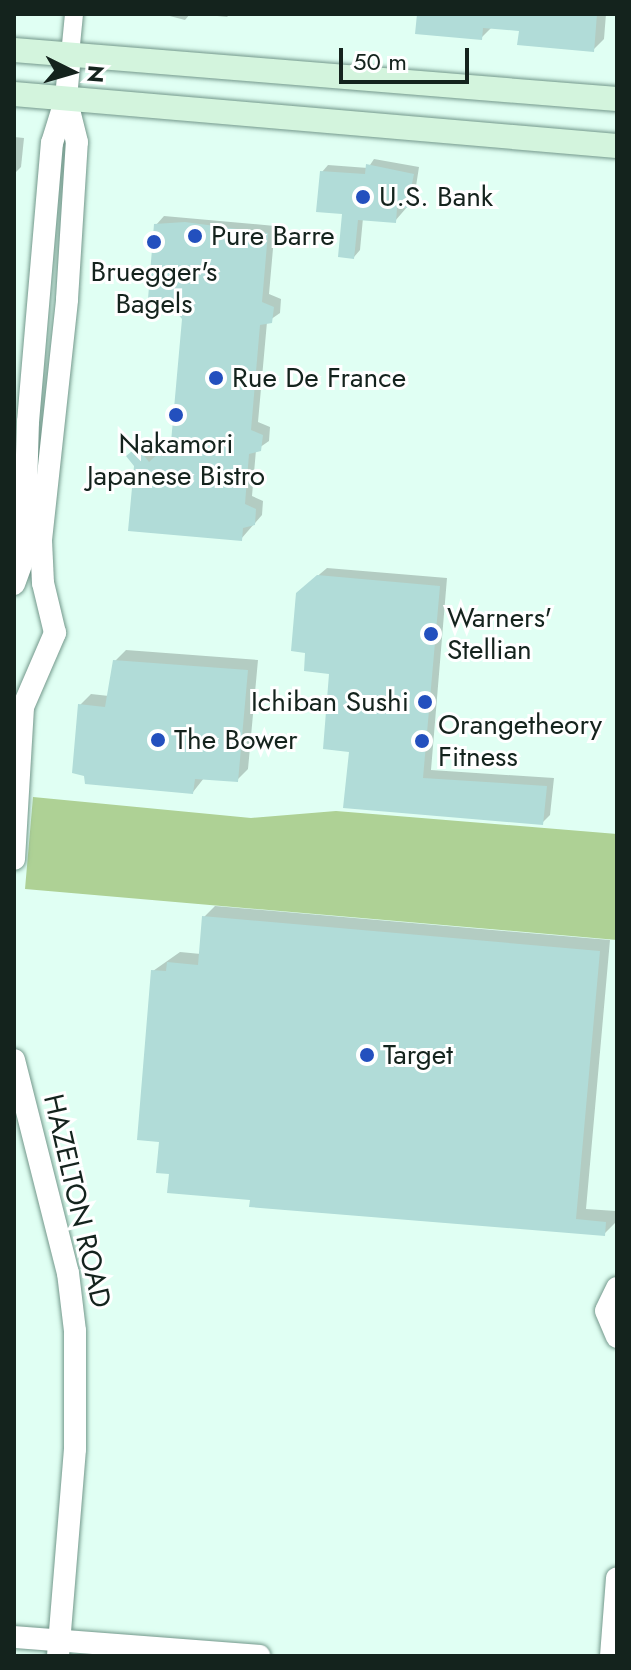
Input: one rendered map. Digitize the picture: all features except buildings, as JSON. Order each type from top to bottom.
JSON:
[{"type":"main road","points":[[14,50],[617,99]]},
{"type":"main road","points":[[14,94],[617,146]]},
{"type":"street","points":[[14,584],[24,556],[27,437],[52,143],[66,98],[74,14]]},
{"type":"street","points":[[14,859],[23,707],[55,633],[48,605],[41,540],[67,299],[77,142],[66,98]]},
{"type":"street","points":[[14,594],[39,597],[48,605]]},
{"type":"street","points":[[14,672],[40,667]]},
{"type":"street","name":"HAZELTON ROAD","points":[[14,1060],[68,1273],[75,1331],[76,1434],[58,1649]]},
{"type":"street","points":[[616,1341],[606,1311],[617,1288]]},
{"type":"street","points":[[611,1656],[617,1578]]},
{"type":"street","points":[[14,1637],[58,1649],[259,1656]]},
{"type":"green space","points":[[33,797],[251,818],[336,811],[617,834],[617,940],[25,889]]},
{"type":"place","name":"U.S. Bank","points":[[363,197]]},
{"type":"place","name":"Pure Barre","points":[[195,236]]},
{"type":"place","name":"Bruegger's Bagels","points":[[154,242]]},
{"type":"place","name":"Rue De France","points":[[216,378]]},
{"type":"place","name":"Nakamori Japanese Bistro","points":[[176,415]]},
{"type":"place","name":"Warners' Stellian","points":[[431,634]]},
{"type":"place","name":"Ichiban Sushi","points":[[425,702]]},
{"type":"place","name":"The Bower","points":[[158,740]]},
{"type":"place","name":"Orangetheory Fitness","points":[[422,741]]},
{"type":"place","name":"Target","points":[[367,1055]]}]
